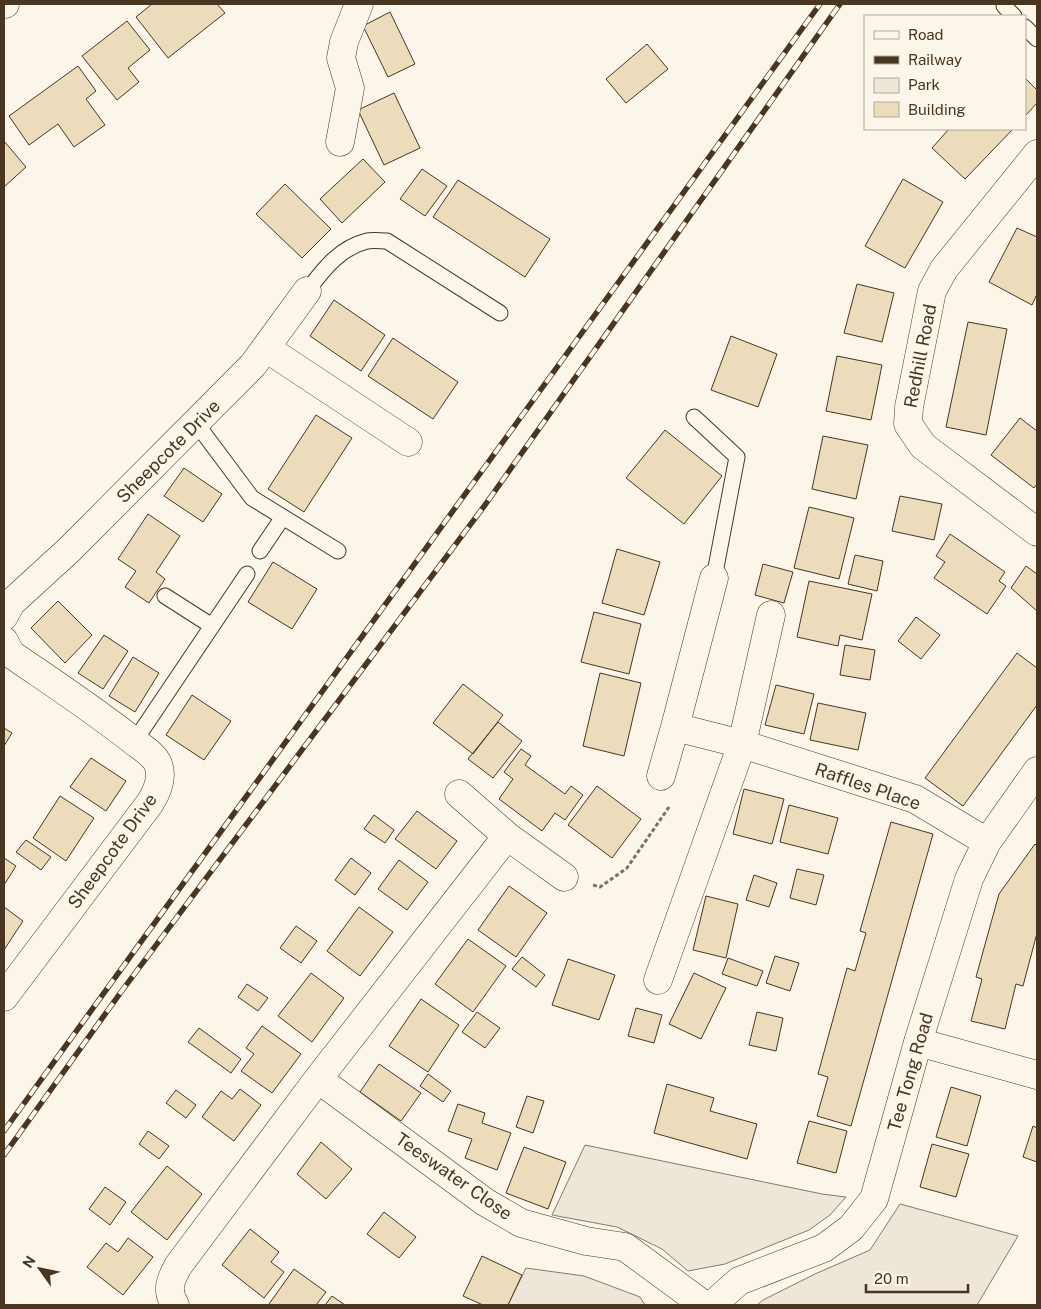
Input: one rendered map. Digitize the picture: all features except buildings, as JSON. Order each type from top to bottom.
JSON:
[{"type":"street","points":[[340,142],[350,88],[341,58],[344,42],[359,4]]},
{"type":"street","name":"Redhill Road","points":[[1037,154],[944,268],[932,291],[909,407],[908,424],[924,446],[1037,532]]},
{"type":"street","name":"Sheepcote Drive","points":[[4,616],[11,603],[70,549],[253,366],[307,291]]},
{"type":"street","points":[[266,348],[408,442]]},
{"type":"street","points":[[661,776],[714,578]]},
{"type":"street","points":[[658,980],[742,744],[771,615]]},
{"type":"street","name":"Sheepcote Drive","points":[[4,641],[12,654],[114,725],[152,756],[158,763],[159,776],[158,791],[144,811],[5,992]]},
{"type":"street","name":"Raffles Place","points":[[675,726],[742,744],[915,799],[987,842]]},
{"type":"street","name":"Tee Tong Road","points":[[712,1305],[739,1281],[824,1248],[851,1228],[874,1199],[918,1042],[969,879],[987,842],[1037,770]]},
{"type":"street","points":[[459,794],[507,836],[564,877]]},
{"type":"street","points":[[175,1305],[172,1299],[170,1282],[178,1266],[318,1079],[507,836]]},
{"type":"street","points":[[918,1042],[1037,1075]]},
{"type":"street","name":"Teeswater Close","points":[[318,1079],[485,1202],[521,1223],[586,1241],[626,1247],[704,1305]]},
{"type":"lane","points":[[1026,27],[1037,39]]},
{"type":"lane","points":[[307,291],[329,263],[348,249],[368,241],[387,241],[500,313]]},
{"type":"lane","points":[[694,418],[738,457],[714,578]]},
{"type":"lane","points":[[196,423],[252,498],[338,551]]},
{"type":"lane","points":[[260,551],[283,517]]},
{"type":"lane","points":[[134,742],[247,574]]},
{"type":"lane","points":[[165,596],[212,626]]},
{"type":"path","points":[[564,877],[600,887],[627,868],[670,804]]},
{"type":"green space","points":[[585,1145],[822,1194],[846,1197],[830,1215],[809,1230],[725,1264],[688,1271],[662,1249],[617,1227],[552,1215]]},
{"type":"green space","points":[[900,1204],[1018,1236],[977,1305],[757,1305],[763,1300],[815,1274],[870,1250]]},
{"type":"green space","points":[[526,1268],[584,1276],[640,1297],[645,1305],[508,1305]]},
{"type":"railway","points":[[4,1131],[820,4]]},
{"type":"railway","points":[[4,1155],[121,992],[485,505],[840,4]]}]
